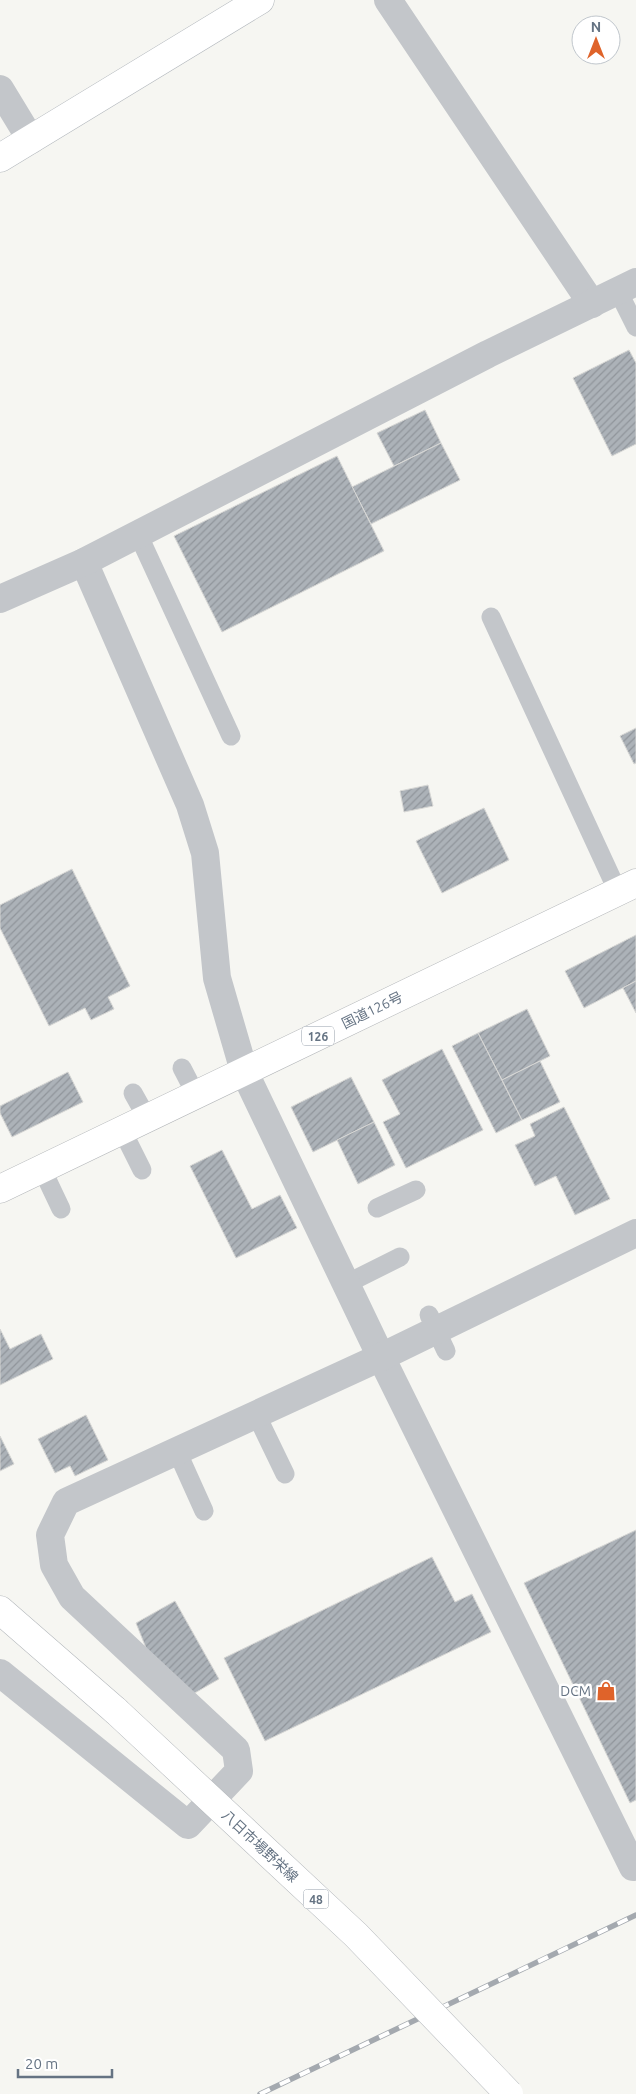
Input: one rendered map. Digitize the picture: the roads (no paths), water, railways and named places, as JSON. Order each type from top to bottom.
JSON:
[{"type":"main road","points":[[0,158],[260,0]]},
{"type":"main road","name":"国道126号","points":[[0,1189],[627,887]]},
{"type":"main road","name":"八日市場野栄線","points":[[0,1610],[116,1711],[356,1935],[509,2094]]},
{"type":"street","points":[[388,0],[592,304]]},
{"type":"street","points":[[0,89],[31,140]]},
{"type":"street","points":[[0,599],[84,562],[479,359],[627,286]]},
{"type":"street","points":[[84,562],[190,804],[205,853],[217,978],[244,1071],[381,1357],[632,1867]]},
{"type":"street","points":[[0,1672],[188,1825],[239,1771],[236,1750],[72,1596],[54,1565],[50,1535],[66,1502],[381,1357],[550,1284],[636,1234]]},
{"type":"lane","points":[[627,286],[636,327]]},
{"type":"lane","points":[[138,534],[230,736]]},
{"type":"lane","points":[[491,616],[627,887]]},
{"type":"lane","points":[[182,1068],[196,1095]]},
{"type":"lane","points":[[133,1093],[147,1118]]},
{"type":"lane","points":[[122,1130],[142,1170]]},
{"type":"lane","points":[[42,1169],[61,1209]]},
{"type":"lane","points":[[377,1208],[416,1190]]},
{"type":"lane","points":[[346,1284],[400,1257]]},
{"type":"lane","points":[[256,1414],[285,1474]]},
{"type":"lane","points":[[177,1451],[204,1511]]},
{"type":"railway","points":[[260,2094],[636,1915]]},
{"type":"place","name":"DCM","points":[[606,1691]]}]
